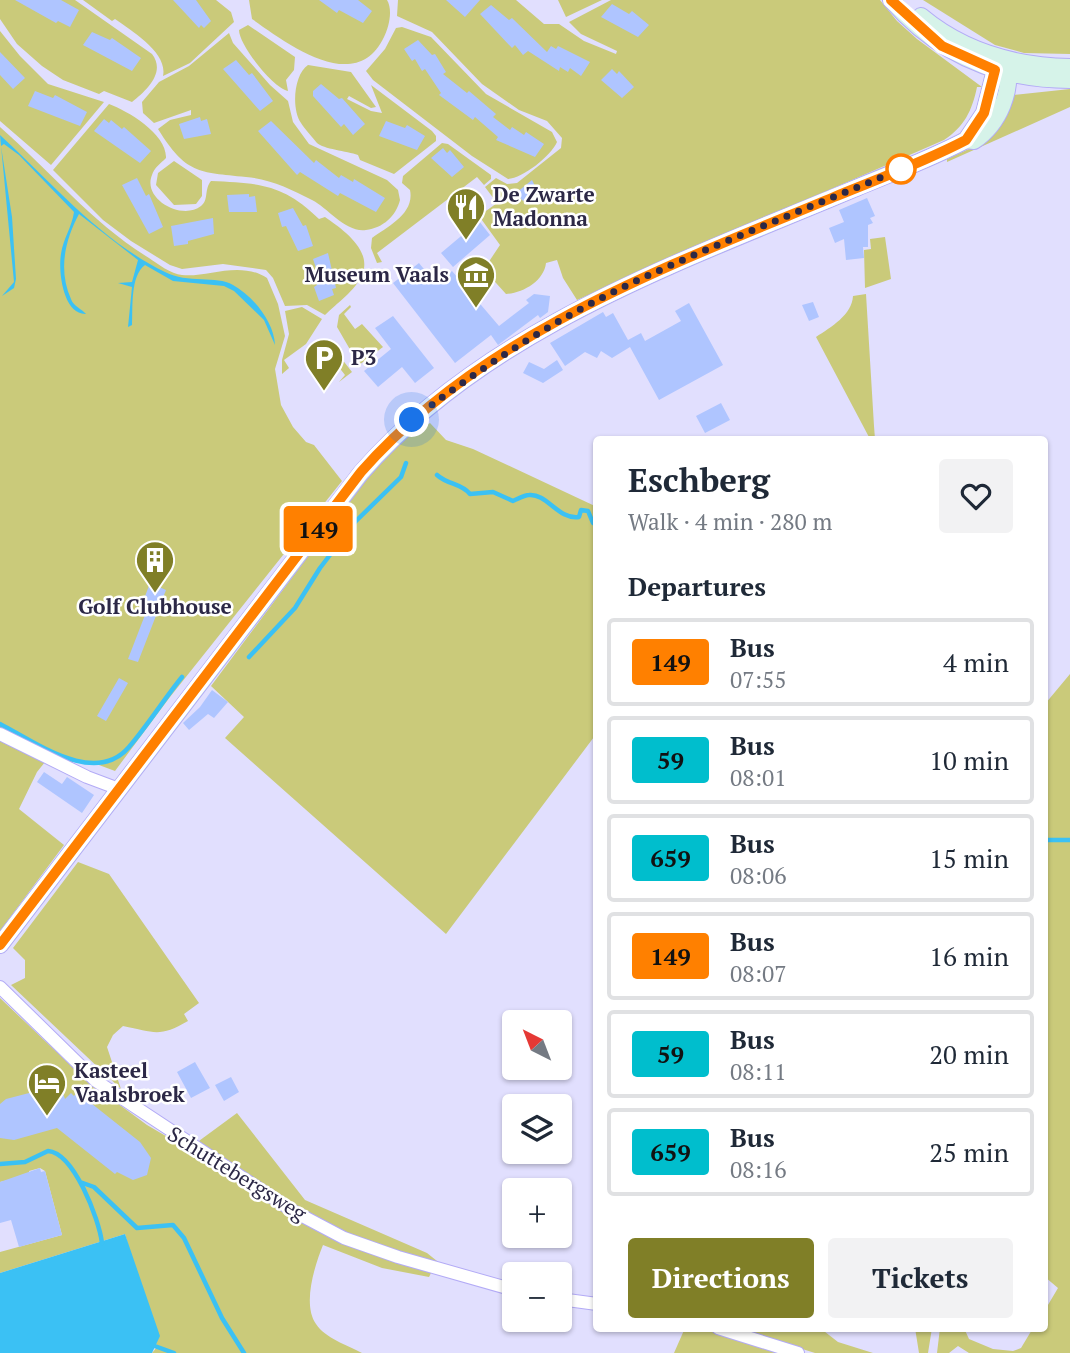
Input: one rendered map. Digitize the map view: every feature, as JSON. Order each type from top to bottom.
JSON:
[{"type":"street","points":[[891,0],[942,46],[1004,68],[1070,79]]},
{"type":"street","points":[[904,0],[944,33],[1004,68],[1070,67]]},
{"type":"street","points":[[0,945],[361,472],[401,428],[468,377],[574,314],[645,277],[966,140],[978,138],[995,120],[1004,68]]},
{"type":"street","points":[[0,734],[87,777],[119,789]]},
{"type":"street","name":"Schuttebergsweg","points":[[0,987],[96,1081],[293,1211],[344,1237],[398,1257],[502,1287]]},
{"type":"street","points":[[572,1301],[593,1303]]},
{"type":"street","points":[[731,1332],[798,1353]]},
{"type":"shaded area","points":[[0,0],[75,0],[152,54],[156,61],[156,74],[132,102],[104,91],[99,94],[63,80],[17,44],[0,19]]},
{"type":"shaded area","points":[[83,0],[216,0],[231,12],[234,22],[190,63],[163,76],[160,59],[148,44],[115,19],[112,21]]},
{"type":"shaded area","points":[[249,0],[387,0],[390,18],[384,37],[372,54],[356,63],[339,64],[301,51],[252,19]]},
{"type":"shaded area","points":[[398,0],[516,0],[544,24],[559,24],[584,41],[616,54],[617,51],[581,34],[569,22],[611,0],[880,0],[897,21],[917,39],[982,87],[977,87],[973,104],[962,124],[944,140],[577,300],[563,278],[557,260],[546,263],[541,275],[532,285],[506,294],[487,273],[488,263],[500,245],[479,216],[497,203],[485,187],[496,178],[507,184],[517,183],[561,148],[562,138],[547,121],[519,110],[482,84],[432,32],[397,16]]},
{"type":"shaded area","points":[[558,0],[602,0],[566,17]]},
{"type":"shaded area","points":[[923,0],[1070,0],[1070,54],[1024,53],[995,45]]},
{"type":"shaded area","points":[[248,25],[295,57],[294,70],[286,80],[288,91],[266,74],[240,37],[239,30]]},
{"type":"shaded area","points":[[402,27],[431,37],[486,94],[552,132],[557,142],[554,148],[529,171],[508,179],[472,156],[373,80],[366,71],[385,49],[396,28]]},
{"type":"shaded area","points":[[0,31],[48,84],[104,102],[51,165],[0,121]]},
{"type":"shaded area","points":[[229,33],[233,43],[288,101],[293,122],[309,144],[387,180],[398,190],[398,206],[388,220],[372,229],[351,228],[318,204],[288,188],[255,178],[204,171],[185,163],[177,155],[158,129],[170,120],[191,115],[191,110],[154,123],[143,113],[142,102],[159,82],[189,66]]},
{"type":"shaded area","points":[[308,65],[351,72],[376,107],[371,108],[349,96],[347,99],[371,111],[382,113],[371,85],[432,131],[436,141],[394,174],[360,160],[358,155],[320,145],[302,125],[296,109],[297,84]]},
{"type":"shaded area","points":[[1070,89],[1070,107],[947,162],[947,159],[971,148],[1013,95]]},
{"type":"shaded area","points":[[109,104],[136,118],[160,140],[166,158],[154,170],[150,184],[158,199],[166,205],[184,211],[201,206],[211,181],[258,185],[283,193],[319,219],[325,217],[354,241],[360,249],[364,266],[355,286],[325,315],[307,305],[285,306],[273,278],[266,270],[223,264],[182,269],[170,265],[131,241],[103,220],[53,170]]},
{"type":"shaded area","points":[[0,127],[109,229],[165,268],[178,274],[192,275],[245,270],[267,278],[278,304],[285,336],[275,369],[281,405],[293,427],[306,442],[314,445],[342,481],[170,697],[115,771],[91,762],[45,762],[37,772],[19,809],[64,845],[0,931]]},
{"type":"shaded area","points":[[442,143],[448,144],[491,175],[491,179],[484,185],[477,177],[377,253],[382,262],[377,263],[371,248],[372,238],[398,219],[408,206],[410,190],[402,183],[403,176]]},
{"type":"shaded area","points":[[174,161],[202,180],[202,196],[196,204],[174,205],[156,185],[158,173]]},
{"type":"shaded area","points":[[885,237],[891,279],[865,288],[864,250],[871,249],[870,239]]},
{"type":"shaded area","points":[[866,294],[875,436],[868,436],[816,337],[845,315],[853,296]]},
{"type":"shaded area","points":[[350,305],[344,314],[355,329],[362,324],[383,347],[359,365],[337,327],[339,315]]},
{"type":"shaded area","points":[[302,307],[322,319],[306,344],[284,360],[289,368],[282,374],[282,360],[289,334],[285,311]]},
{"type":"shaded area","points":[[321,343],[331,345],[352,372],[339,382],[345,375],[324,348],[314,354],[311,351]]},
{"type":"shaded area","points":[[430,423],[446,440],[473,449],[593,505],[593,738],[446,934],[225,738],[244,717],[211,686],[359,488],[400,440]]},
{"type":"shaded area","points":[[1070,674],[1070,1353],[969,1353],[958,1346],[949,1353],[937,1353],[940,1332],[966,1332],[969,1339],[993,1349],[1013,1351],[1021,1348],[1031,1332],[1048,1332],[1048,1305],[1058,1288],[1048,1280],[1048,700]]},
{"type":"shaded area","points":[[78,862],[109,874],[199,1003],[184,1014],[188,1021],[170,1030],[150,1032],[123,1026],[113,1035],[107,1047],[121,1089],[11,985],[25,978],[25,960],[13,948]]},
{"type":"shaded area","points":[[0,998],[86,1080],[147,1125],[188,1149],[237,1113],[305,1200],[427,1253],[437,1261],[429,1277],[382,1268],[323,1245],[311,1284],[312,1316],[325,1333],[362,1353],[152,1353],[157,1347],[125,1234],[0,1273],[0,1252],[62,1235],[45,1171],[40,1168],[29,1171],[30,1175],[0,1182]]},
{"type":"shaded area","points":[[683,1332],[712,1332],[777,1353],[674,1353]]},
{"type":"shaded area","points":[[749,1332],[825,1332],[838,1342],[873,1353],[815,1353]]},
{"type":"shaded area","points":[[916,1332],[931,1332],[928,1353],[919,1353]]},
{"type":"water","points":[[0,135],[98,228],[142,259],[174,276],[218,280],[241,290],[267,319],[275,345],[264,320],[234,291],[224,286],[173,281],[145,265],[135,284],[132,325],[128,327],[132,287],[118,283],[132,282],[138,260],[79,214],[70,234],[64,266],[72,301],[86,314],[78,312],[67,300],[60,271],[62,249],[74,212],[19,155],[4,144],[1,146]]},
{"type":"water","points":[[1,147],[12,217],[16,279],[14,288],[2,296],[14,282]]},
{"type":"water","points":[[125,1234],[160,1336],[152,1353],[0,1353],[0,1273]]},
{"type":"building","points":[[15,0],[61,0],[79,10],[70,27],[58,21],[56,23]]},
{"type":"building","points":[[173,0],[196,0],[211,21],[204,28],[201,25],[199,28]]},
{"type":"building","points":[[319,0],[358,0],[372,11],[363,23],[339,10],[337,13]]},
{"type":"building","points":[[446,0],[480,0],[465,17]]},
{"type":"building","points":[[612,4],[629,14],[632,11],[649,25],[638,37],[601,17]]},
{"type":"building","points":[[491,5],[509,20],[512,18],[547,52],[551,46],[556,49],[558,46],[590,62],[581,76],[570,68],[568,72],[560,67],[559,71],[528,51],[523,55],[515,45],[512,48],[480,14]]},
{"type":"building","points":[[92,32],[110,40],[112,38],[141,58],[132,71],[83,45]]},
{"type":"building","points":[[418,40],[432,55],[435,54],[446,72],[443,74],[496,114],[493,117],[510,130],[512,127],[524,135],[526,132],[544,144],[535,157],[496,140],[498,137],[475,117],[473,120],[439,95],[441,93],[425,69],[422,71],[415,59],[412,61],[404,49]]},
{"type":"building","points":[[0,52],[25,78],[13,89],[0,75]]},
{"type":"building","points":[[236,60],[249,75],[252,73],[273,101],[260,111],[223,69]]},
{"type":"building","points":[[612,69],[617,74],[619,71],[634,87],[622,98],[601,80]]},
{"type":"building","points":[[321,84],[339,99],[342,98],[365,124],[353,135],[344,124],[341,127],[313,96],[313,91]]},
{"type":"building","points":[[35,91],[53,98],[55,95],[87,112],[80,126],[28,106]]},
{"type":"building","points":[[200,117],[201,121],[207,119],[211,134],[184,139],[179,124]]},
{"type":"building","points":[[104,119],[109,123],[111,120],[122,129],[124,127],[151,151],[140,163],[94,131]]},
{"type":"building","points":[[271,121],[314,163],[316,160],[339,178],[341,175],[353,182],[354,179],[385,198],[376,212],[340,193],[338,196],[300,172],[297,175],[258,131]]},
{"type":"building","points":[[386,121],[405,128],[407,125],[425,136],[417,150],[379,136]]},
{"type":"building","points":[[443,148],[447,153],[450,150],[464,167],[452,177],[431,158]]},
{"type":"building","points":[[137,178],[146,196],[149,194],[163,227],[149,234],[122,185]]},
{"type":"building","points":[[532,180],[537,190],[523,201],[516,193]]},
{"type":"building","points":[[249,194],[249,197],[255,196],[257,212],[229,212],[227,195]]},
{"type":"building","points":[[867,198],[875,216],[870,218],[873,223],[868,225],[868,247],[863,247],[864,258],[846,260],[844,239],[835,243],[829,228],[844,222],[839,210]]},
{"type":"building","points":[[293,208],[303,226],[306,225],[313,246],[298,251],[286,226],[282,227],[278,213]]},
{"type":"building","points":[[213,218],[214,234],[188,241],[188,244],[174,246],[171,226]]},
{"type":"building","points":[[479,221],[490,235],[453,267],[441,253]]},
{"type":"building","points":[[328,253],[336,288],[332,289],[334,295],[319,301],[314,287],[317,285],[313,272],[317,271],[313,259]]},
{"type":"building","points":[[419,263],[436,284],[452,271],[499,326],[529,303],[526,300],[534,294],[550,296],[548,312],[540,318],[538,315],[498,345],[491,335],[455,363],[393,283]]},
{"type":"building","points":[[813,302],[819,317],[809,321],[802,305]]},
{"type":"building","points":[[689,303],[723,365],[659,400],[630,347],[612,358],[601,351],[597,358],[585,352],[565,366],[550,343],[603,312],[606,317],[613,313],[628,340],[641,333],[645,341],[681,321],[675,311]]},
{"type":"building","points":[[393,316],[434,368],[415,383],[402,367],[378,387],[364,371],[391,349],[375,328]]},
{"type":"building","points":[[557,360],[563,370],[543,383],[523,373],[529,362],[544,369]]},
{"type":"building","points":[[721,403],[730,420],[705,433],[696,416]]},
{"type":"building","points":[[150,583],[166,590],[138,662],[128,659],[150,602],[144,599]]},
{"type":"building","points":[[119,678],[128,683],[106,721],[97,716]]},
{"type":"building","points":[[212,690],[228,702],[214,718],[208,714],[189,730],[183,723],[200,707]]},
{"type":"building","points":[[44,772],[62,784],[67,777],[94,795],[82,813],[37,782]]},
{"type":"building","points":[[195,1062],[210,1088],[191,1098],[177,1072]]},
{"type":"building","points":[[231,1077],[239,1092],[224,1101],[215,1085]]},
{"type":"building","points":[[60,1085],[65,1099],[71,1093],[74,1096],[77,1092],[140,1142],[151,1158],[147,1175],[133,1180],[117,1172],[115,1174],[57,1128],[14,1140],[0,1138],[0,1104],[6,1099]]},
{"type":"building","points":[[40,1168],[41,1172],[45,1171],[62,1235],[19,1247],[11,1220],[0,1223],[0,1182]]},
{"type":"waterway","points":[[249,657],[295,608],[320,568],[356,521],[401,477],[406,463]]},
{"type":"waterway","points":[[437,475],[470,494],[493,492],[513,501],[535,495],[565,515],[579,517],[581,510],[588,511],[593,523]]},
{"type":"waterway","points":[[0,724],[47,750],[82,762],[99,763],[115,758],[129,747],[182,677]]},
{"type":"waterway","points":[[1048,840],[1070,840]]},
{"type":"waterway","points":[[0,1164],[25,1162],[48,1151],[58,1155],[67,1163],[84,1189],[102,1243]]},
{"type":"waterway","points":[[80,1182],[94,1187],[137,1228],[173,1225],[184,1238],[222,1318],[244,1353]]},
{"type":"waterway","points":[[152,1345],[174,1353]]},
{"type":"bus line","name":"149","points":[[0,945],[361,472],[401,428],[468,377],[574,314],[645,277],[966,140],[984,113],[995,70],[942,46],[916,26],[891,0]]},
{"type":"place","name":"De Zwarte Madonna","points":[[466,241]]},
{"type":"place","name":"Museum Vaals","points":[[476,309]]},
{"type":"place","name":"P3","points":[[324,392]]},
{"type":"place","name":"Golf Clubhouse","points":[[155,594]]},
{"type":"place","name":"Kasteel Vaalsbroek","points":[[47,1117]]},
{"type":"route","points":[[412,420],[468,377],[528,340],[645,277],[901,169]]}]
